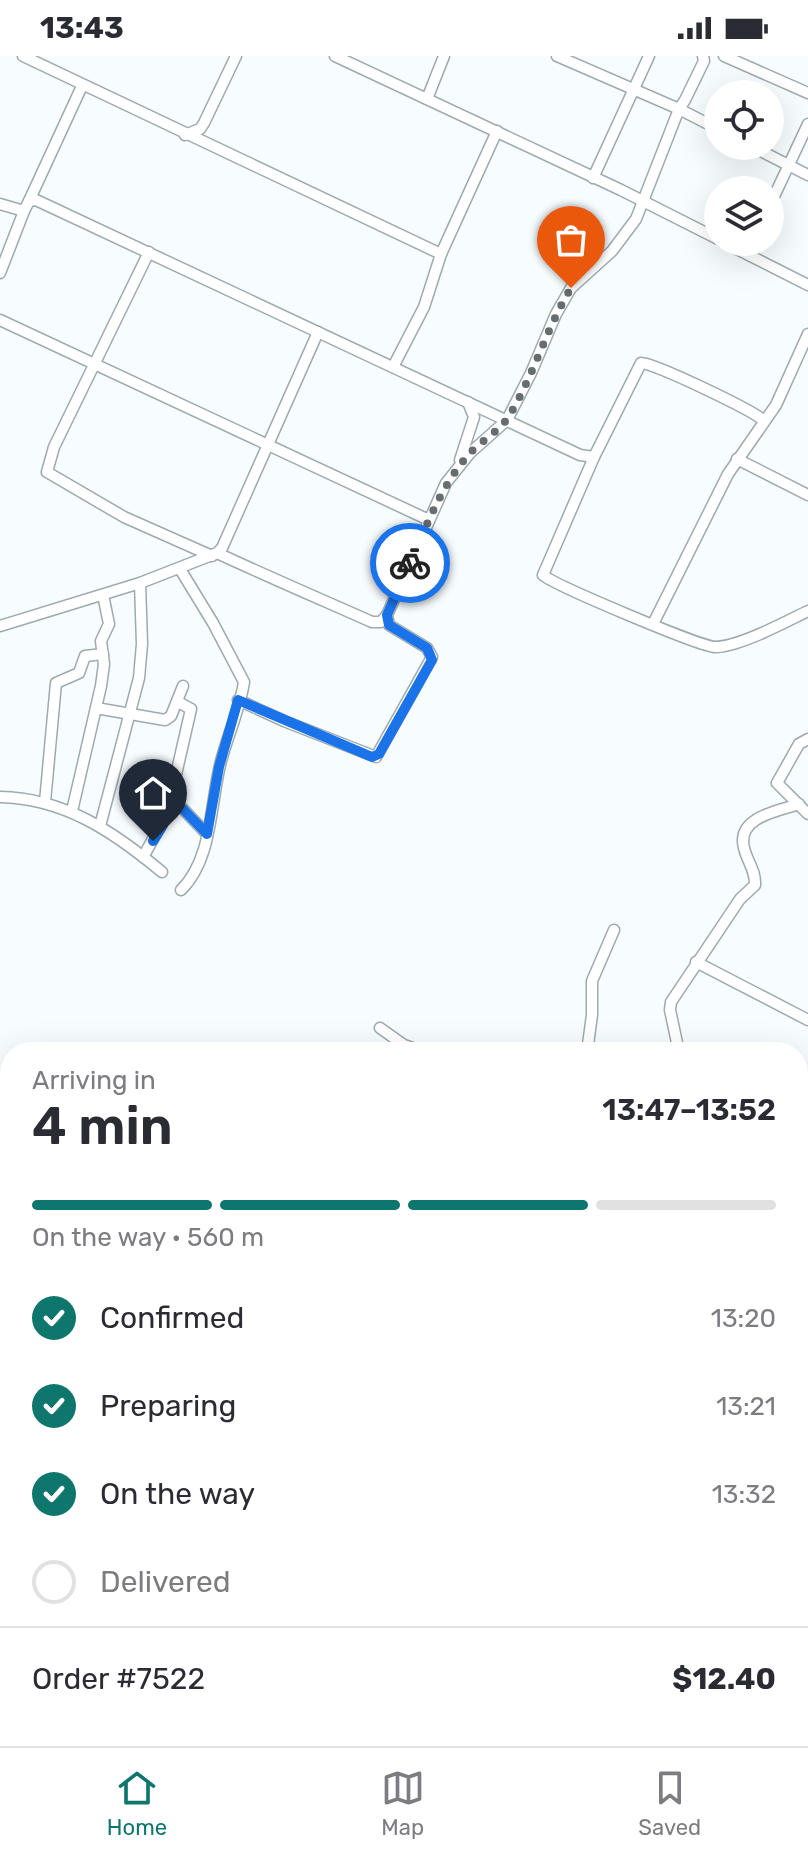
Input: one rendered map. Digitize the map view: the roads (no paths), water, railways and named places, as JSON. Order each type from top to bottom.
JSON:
[{"type":"street","points":[[23,56],[441,254]]},
{"type":"street","points":[[185,135],[200,129],[204,123],[236,56]]},
{"type":"street","points":[[335,56],[704,233]]},
{"type":"street","points":[[427,99],[444,56]]},
{"type":"street","points":[[557,56],[704,122]]},
{"type":"street","points":[[593,178],[649,56]]},
{"type":"street","points":[[149,252],[54,447],[48,475],[124,517],[372,622],[381,622],[387,615],[446,483],[470,453],[507,420],[571,288],[612,251],[636,219],[679,109],[704,61],[703,56]]},
{"type":"street","points":[[724,56],[744,60],[808,93]]},
{"type":"street","points":[[0,273],[26,206],[82,86]]},
{"type":"street","points":[[783,176],[808,124]]},
{"type":"street","points":[[394,365],[424,307],[441,254],[497,131]]},
{"type":"street","points":[[778,160],[808,175]]},
{"type":"street","points":[[0,204],[26,206],[36,200],[394,365],[580,455],[594,457]]},
{"type":"street","points":[[752,256],[808,285]]},
{"type":"street","points":[[0,320],[429,520]]},
{"type":"street","points":[[0,626],[180,569],[222,548],[318,332]]},
{"type":"street","points":[[653,624],[737,459],[776,405],[803,356],[808,334]]},
{"type":"street","points":[[763,420],[646,362],[638,367],[594,457],[543,575],[653,624],[714,647],[754,636],[808,611]]},
{"type":"street","points":[[455,471],[473,424],[473,411],[468,402]]},
{"type":"street","points":[[737,459],[808,495]]},
{"type":"street","points":[[180,569],[213,623],[242,677],[243,686],[219,767],[198,865],[190,882],[181,890]]},
{"type":"street","points":[[100,826],[142,658],[140,583]]},
{"type":"street","points":[[72,811],[101,686],[101,641],[109,624],[103,595]]},
{"type":"street","points":[[238,700],[376,757],[432,660],[427,648],[389,625],[387,615]]},
{"type":"street","points":[[45,802],[56,683],[79,673],[85,656],[103,654]]},
{"type":"street","points":[[96,708],[165,720],[171,716],[183,686]]},
{"type":"street","points":[[143,857],[163,825],[191,709],[178,702]]},
{"type":"street","points":[[808,739],[799,744],[777,783],[808,814]]},
{"type":"street","points":[[0,797],[45,802],[72,811],[100,826],[162,872]]},
{"type":"street","points":[[169,804],[182,808],[207,834]]},
{"type":"street","points":[[677,1042],[671,1002],[740,899],[755,885],[743,841],[748,826],[756,819],[799,804]]},
{"type":"street","points":[[588,1042],[592,981],[614,930]]},
{"type":"street","points":[[696,962],[808,1020]]},
{"type":"street","points":[[380,1028],[400,1042]]}]
